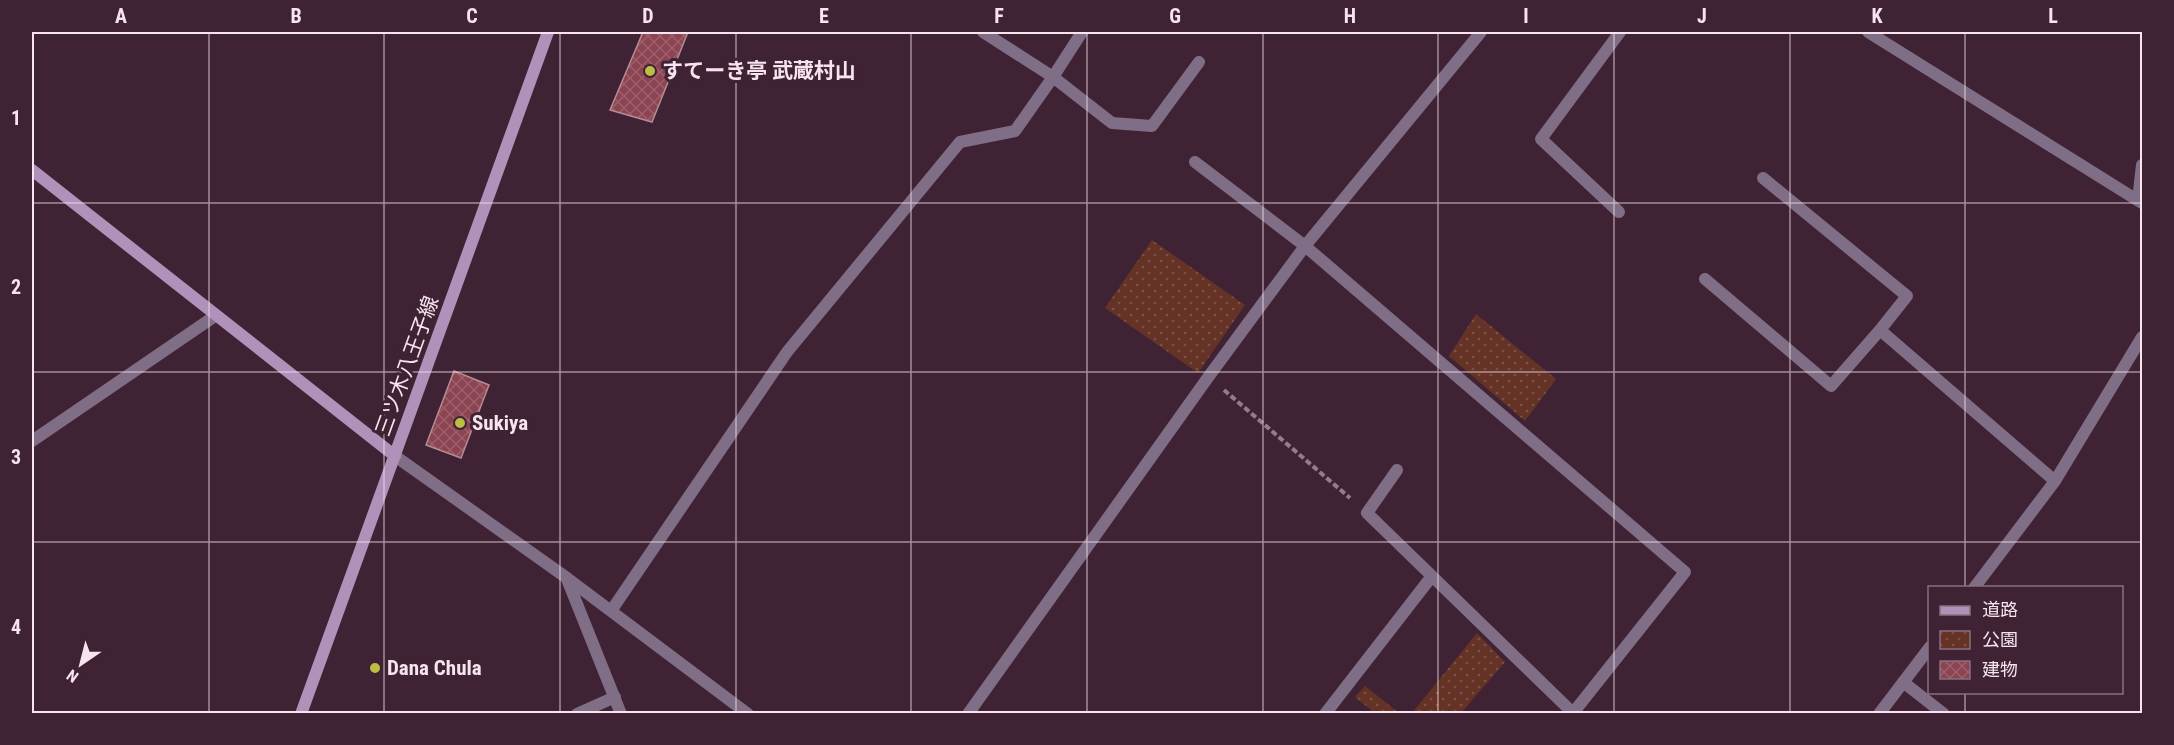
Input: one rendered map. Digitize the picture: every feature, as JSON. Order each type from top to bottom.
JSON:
[{"type":"main road","name":"三ツ木八王子線","points":[[301,714],[548,32]]},
{"type":"main road","points":[[32,170],[395,456]]},
{"type":"street","points":[[983,32],[1053,77],[1112,123],[1152,126],[1199,62]]},
{"type":"street","points":[[611,611],[787,352],[960,142],[1015,131],[1082,32]]},
{"type":"street","points":[[968,714],[1209,376],[1305,246],[1481,32]]},
{"type":"street","points":[[1619,212],[1541,139],[1620,32]]},
{"type":"street","points":[[1868,32],[2140,201],[2142,165]]},
{"type":"street","points":[[1195,162],[1305,246],[1685,572],[1573,713],[1367,513],[1397,470]]},
{"type":"street","points":[[1705,279],[1831,386],[1907,296],[1763,178]]},
{"type":"street","points":[[32,441],[215,316]]},
{"type":"street","points":[[1880,330],[2055,481]]},
{"type":"street","points":[[1976,586],[2055,481],[2142,337]]},
{"type":"street","points":[[395,456],[567,578],[748,714]]},
{"type":"street","points":[[1325,714],[1431,576]]},
{"type":"street","points":[[567,578],[621,714]]},
{"type":"street","points":[[1879,714],[1928,648]]},
{"type":"street","points":[[1903,682],[1944,714]]},
{"type":"street","points":[[577,714],[615,697]]},
{"type":"path","points":[[1209,376],[1367,513]]},
{"type":"green space","points":[[1152,240],[1245,305],[1198,373],[1105,308]]},
{"type":"green space","points":[[1476,314],[1556,379],[1525,421],[1449,356]]},
{"type":"green space","points":[[1477,633],[1505,662],[1461,713],[1412,713]]},
{"type":"green space","points":[[1365,686],[1399,713],[1375,713],[1355,697]]},
{"type":"building","name":"すてーき亭 武蔵村山","points":[[643,32],[688,32],[652,122],[610,110]]},
{"type":"building","points":[[454,371],[489,385],[461,458],[426,445]]},
{"type":"place","name":"すてーき亭 武蔵村山","points":[[650,71]]},
{"type":"place","name":"Sukiya","points":[[460,423]]},
{"type":"place","name":"Dana Chula","points":[[375,668]]}]
